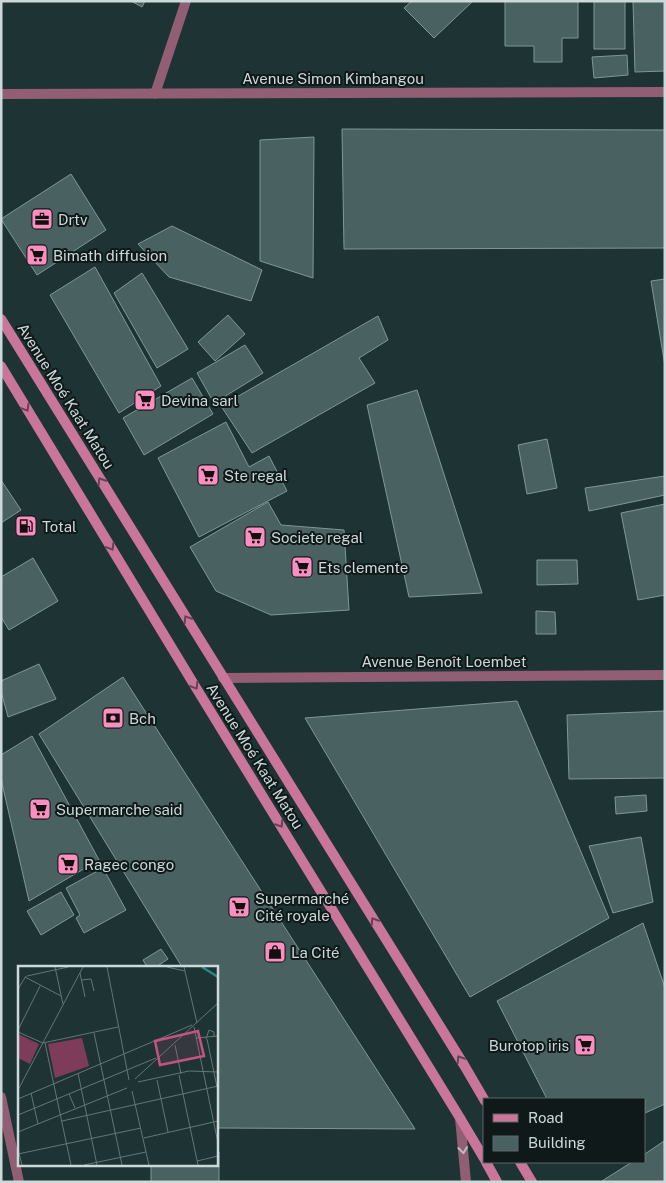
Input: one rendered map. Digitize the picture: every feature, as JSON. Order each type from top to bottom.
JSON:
[{"type":"main road","name":"Avenue Moé Kaat Matou","points":[[1,319],[483,1098]]},
{"type":"main road","name":"Avenue Moé Kaat Matou","points":[[1,366],[483,1158]]},
{"type":"main road","name":"Avenue Moé Kaat Matou","points":[[486,1163],[497,1182]]},
{"type":"main road","points":[[521,1163],[532,1182]]},
{"type":"street","points":[[155,94],[186,1]]},
{"type":"street","name":"Avenue Simon Kimbangou","points":[[1,94],[665,92]]},
{"type":"street","name":"Avenue Benoît Loembet","points":[[223,678],[665,675]]},
{"type":"street","points":[[1,1097],[19,1182]]},
{"type":"street","points":[[460,1118],[466,1182]]},
{"type":"building","points":[[131,1],[145,1],[142,7]]},
{"type":"building","points":[[412,1],[473,1],[434,38],[404,8]]},
{"type":"building","points":[[505,1],[578,1],[578,38],[562,38],[562,62],[534,62],[534,46],[505,46]]},
{"type":"building","points":[[594,1],[625,1],[625,49],[594,49]]},
{"type":"building","points":[[633,1],[665,1],[665,71],[635,72]]},
{"type":"building","points":[[627,55],[628,75],[594,78],[592,57]]},
{"type":"building","points":[[342,129],[665,130],[665,248],[344,249]]},
{"type":"building","points":[[314,137],[313,278],[260,261],[260,140]]},
{"type":"building","points":[[71,174],[106,230],[37,275],[1,219]]},
{"type":"building","points":[[172,226],[262,270],[251,301],[169,277],[138,244]]},
{"type":"building","points":[[95,267],[161,386],[119,413],[50,295]]},
{"type":"building","points":[[142,273],[188,349],[157,368],[114,293]]},
{"type":"building","points":[[665,279],[665,366],[651,281]]},
{"type":"building","points":[[228,315],[245,334],[215,361],[198,342]]},
{"type":"building","points":[[378,316],[388,340],[359,358],[375,383],[252,453],[221,406]]},
{"type":"building","points":[[245,345],[263,373],[214,403],[197,373]]},
{"type":"building","points":[[192,378],[213,414],[144,455],[123,418]]},
{"type":"building","points":[[417,390],[482,593],[409,597],[367,405]]},
{"type":"building","points":[[226,422],[249,467],[269,456],[287,491],[199,537],[158,458]]},
{"type":"building","points":[[547,439],[557,488],[527,494],[518,445]]},
{"type":"building","points":[[665,476],[665,495],[589,511],[585,488]]},
{"type":"building","points":[[1,480],[21,510],[1,523]]},
{"type":"building","points":[[268,502],[281,525],[344,530],[349,610],[271,615],[216,591],[190,547]]},
{"type":"building","points":[[665,504],[665,595],[638,600],[621,513]]},
{"type":"building","points":[[33,558],[58,601],[9,630],[1,617],[1,577]]},
{"type":"building","points":[[537,560],[577,560],[578,584],[537,585]]},
{"type":"building","points":[[536,611],[555,612],[556,634],[536,634]]},
{"type":"building","points":[[39,664],[56,699],[8,717],[1,691],[1,681]]},
{"type":"building","points":[[123,677],[415,1129],[218,1128],[218,966],[181,966],[39,734]]},
{"type":"building","points":[[517,701],[609,918],[470,997],[305,718]]},
{"type":"building","points":[[665,711],[665,778],[569,779],[567,715]]},
{"type":"building","points":[[32,736],[99,860],[29,901],[1,779],[1,755]]},
{"type":"building","points":[[646,795],[647,811],[616,814],[615,797]]},
{"type":"building","points":[[641,837],[653,902],[613,913],[589,846]]},
{"type":"building","points":[[103,868],[126,910],[84,933],[76,918],[80,915],[66,888]]},
{"type":"building","points":[[61,892],[74,915],[41,935],[27,911]]},
{"type":"building","points":[[643,923],[665,988],[665,1104],[646,1113],[646,1098],[546,1098],[497,1001]]},
{"type":"building","points":[[161,949],[168,959],[158,966],[146,966],[143,960]]},
{"type":"building","points":[[664,1141],[665,1182],[602,1181],[630,1163],[646,1163],[646,1153]]},
{"type":"building","points":[[219,1152],[219,1182],[151,1182],[151,1166],[218,1166]]},
{"type":"place","name":"Drtv","points":[[42,219]]},
{"type":"place","name":"Bimath diffusion","points":[[37,255]]},
{"type":"place","name":"Devina sarl","points":[[145,400]]},
{"type":"place","name":"Ste regal","points":[[208,475]]},
{"type":"place","name":"Total","points":[[26,526]]},
{"type":"place","name":"Societe regal","points":[[255,537]]},
{"type":"place","name":"Ets clemente","points":[[302,567]]},
{"type":"place","name":"Bch","points":[[113,718]]},
{"type":"place","name":"Supermarche said","points":[[40,809]]},
{"type":"place","name":"Ragec congo","points":[[68,864]]},
{"type":"place","name":"Supermarché Cité royale","points":[[239,907]]},
{"type":"place","name":"La Cité","points":[[275,952]]},
{"type":"place","name":"Burotop iris","points":[[585,1045]]}]
